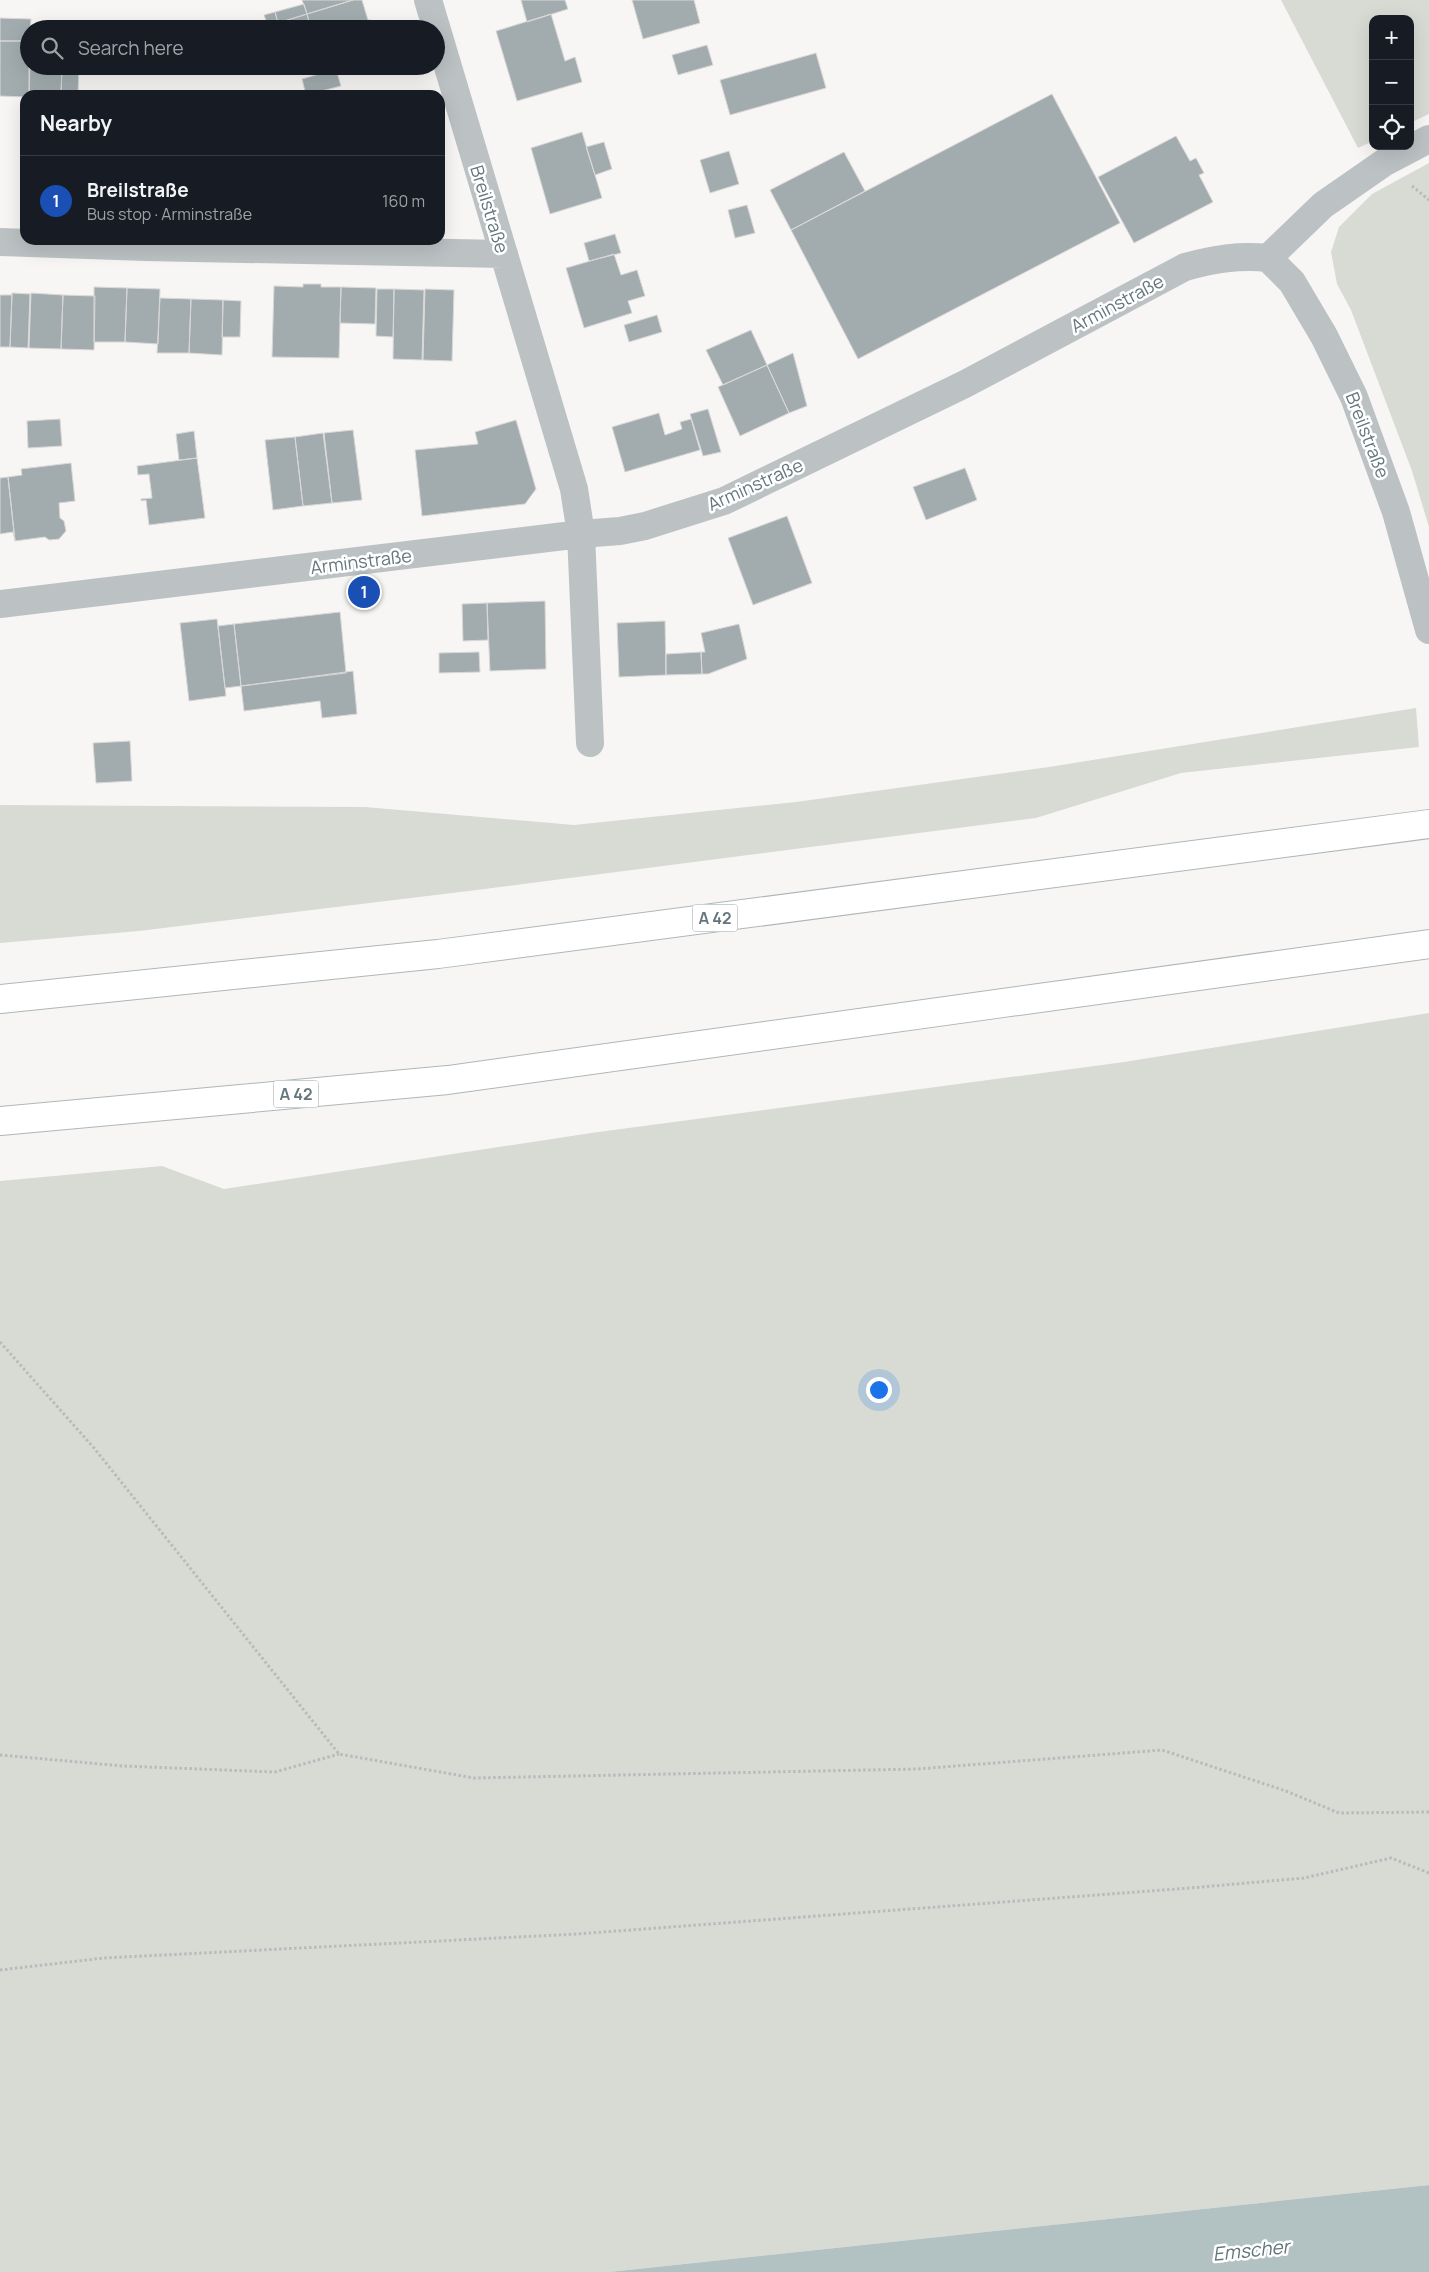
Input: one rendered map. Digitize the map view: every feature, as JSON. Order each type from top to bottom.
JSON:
[{"type":"highway","name":"A 42","points":[[0,999],[438,954],[1429,824]]},
{"type":"highway","name":"A 42","points":[[0,1122],[448,1080],[1429,944]]},
{"type":"street","name":"Breilstraße","points":[[428,0],[434,20]]},
{"type":"street","name":"Breilstraße","points":[[445,57],[574,489],[581,534],[590,743]]},
{"type":"street","points":[[1268,258],[1323,205],[1385,162],[1429,139]]},
{"type":"street","points":[[0,242],[20,243]]},
{"type":"street","points":[[88,245],[504,254]]},
{"type":"street","name":"Arminstraße","points":[[0,604],[581,534],[620,532],[645,526],[724,501],[965,384],[1185,267],[1234,256],[1268,258]]},
{"type":"street","name":"Breilstraße","points":[[1268,258],[1292,282],[1324,336],[1354,397],[1396,512],[1429,630]]},
{"type":"path","points":[[0,1342],[94,1448],[339,1754]]},
{"type":"path","points":[[0,1755],[123,1766],[275,1772],[339,1754],[474,1778],[917,1769],[1162,1750],[1286,1791],[1339,1813],[1429,1812]]},
{"type":"path","points":[[0,1970],[104,1958],[576,1934],[1190,1888],[1304,1878],[1391,1858],[1429,1873]]},
{"type":"shaded area","points":[[1281,0],[1429,0],[1429,114],[1414,121],[1414,15],[1369,15],[1369,143],[1358,148]]},
{"type":"shaded area","points":[[1429,163],[1429,527],[1412,471],[1351,310],[1337,284],[1331,252],[1339,227],[1372,194]]},
{"type":"shaded area","points":[[1416,708],[1419,747],[1181,773],[1036,818],[477,890],[139,931],[0,943],[0,805],[365,807],[574,825],[796,802],[1049,767]]},
{"type":"shaded area","points":[[1429,1013],[1429,2185],[609,2272],[0,2272],[0,1181],[162,1166],[224,1189],[591,1133],[1124,1062]]},
{"type":"water","name":"Emscher","points":[[1429,2185],[1429,2272],[609,2272]]},
{"type":"building","points":[[302,0],[353,0],[307,14]]},
{"type":"building","points":[[353,0],[362,0],[368,20],[309,20],[307,14]]},
{"type":"building","points":[[521,0],[565,0],[568,9],[527,22]]},
{"type":"building","points":[[632,0],[694,0],[700,23],[643,39]]},
{"type":"building","points":[[304,4],[307,14],[288,20],[277,20],[275,12]]},
{"type":"building","points":[[275,12],[277,20],[266,20],[264,15]]},
{"type":"building","points":[[307,14],[309,20],[288,20]]},
{"type":"building","points":[[551,14],[565,61],[575,57],[582,82],[517,101],[496,31]]},
{"type":"building","points":[[0,18],[31,19],[20,20],[20,41],[0,41]]},
{"type":"building","points":[[0,41],[20,41],[20,75],[29,75],[29,90],[20,90],[20,97],[0,96]]},
{"type":"building","points":[[707,45],[713,65],[678,75],[672,55]]},
{"type":"building","points":[[816,53],[826,88],[730,115],[720,80]]},
{"type":"building","points":[[30,75],[62,75],[61,90],[29,90]]},
{"type":"building","points":[[62,75],[79,75],[78,90],[61,90]]},
{"type":"building","points":[[316,75],[338,75],[341,86],[325,90],[305,90],[302,79]]},
{"type":"building","points":[[1052,94],[1120,223],[858,359],[791,230]]},
{"type":"building","points":[[582,132],[602,198],[550,214],[531,148]]},
{"type":"building","points":[[1176,136],[1190,161],[1196,158],[1204,173],[1199,175],[1213,202],[1134,243],[1098,177]]},
{"type":"building","points":[[604,142],[612,169],[595,175],[586,147]]},
{"type":"building","points":[[729,151],[739,184],[710,193],[700,160]]},
{"type":"building","points":[[844,152],[865,191],[791,230],[770,190]]},
{"type":"building","points":[[747,205],[755,233],[735,238],[728,210]]},
{"type":"building","points":[[615,234],[621,253],[589,261],[584,243]]},
{"type":"building","points":[[614,254],[621,275],[637,270],[645,296],[628,301],[632,313],[584,328],[566,268]]},
{"type":"building","points":[[303,284],[321,284],[321,287],[341,287],[339,358],[272,357],[274,286],[303,287]]},
{"type":"building","points":[[94,287],[127,288],[125,342],[94,342]]},
{"type":"building","points":[[341,287],[376,288],[375,324],[340,323]]},
{"type":"building","points":[[127,288],[160,289],[158,344],[125,342]]},
{"type":"building","points":[[377,289],[394,289],[393,337],[376,336]]},
{"type":"building","points":[[394,289],[424,290],[422,360],[393,359]]},
{"type":"building","points":[[425,289],[454,290],[452,361],[423,360]]},
{"type":"building","points":[[12,293],[30,294],[28,348],[10,347]]},
{"type":"building","points":[[31,293],[63,295],[61,349],[29,348]]},
{"type":"building","points":[[0,295],[12,295],[10,347],[0,347]]},
{"type":"building","points":[[63,295],[95,296],[94,350],[61,349]]},
{"type":"building","points":[[160,298],[191,299],[189,353],[157,353]]},
{"type":"building","points":[[191,299],[223,300],[222,355],[189,353]]},
{"type":"building","points":[[223,300],[241,301],[240,337],[222,337]]},
{"type":"building","points":[[657,315],[662,332],[629,342],[624,325]]},
{"type":"building","points":[[751,330],[767,365],[723,385],[706,350]]},
{"type":"building","points":[[793,353],[807,406],[789,413],[767,365]]},
{"type":"building","points":[[767,365],[789,413],[740,436],[718,387]]},
{"type":"building","points":[[708,409],[721,452],[703,456],[690,414]]},
{"type":"building","points":[[659,413],[665,435],[682,429],[680,422],[691,419],[700,450],[625,472],[612,427]]},
{"type":"building","points":[[60,419],[62,446],[28,448],[27,421]]},
{"type":"building","points":[[516,420],[536,489],[525,504],[422,516],[415,450],[478,444],[475,432]]},
{"type":"building","points":[[353,430],[362,500],[332,503],[324,433]]},
{"type":"building","points":[[194,431],[197,458],[179,460],[176,434]]},
{"type":"building","points":[[323,433],[332,503],[303,506],[295,437]]},
{"type":"building","points":[[295,437],[303,506],[273,510],[265,440]]},
{"type":"building","points":[[197,458],[205,518],[149,525],[146,500],[141,501],[141,499],[152,498],[149,474],[138,475],[137,466]]},
{"type":"building","points":[[71,463],[75,501],[59,503],[60,518],[64,521],[66,531],[59,539],[49,540],[45,537],[15,541],[8,477],[22,475],[21,469]]},
{"type":"building","points":[[965,468],[977,500],[926,520],[913,487]]},
{"type":"building","points":[[8,477],[15,541],[13,532],[0,534],[0,478]]},
{"type":"building","points":[[787,516],[812,583],[753,605],[728,538]]},
{"type":"building","points":[[545,601],[546,669],[490,671],[487,603]]},
{"type":"building","points":[[487,603],[488,640],[463,641],[462,604]]},
{"type":"building","points":[[340,612],[346,673],[241,686],[234,624]]},
{"type":"building","points":[[217,619],[226,696],[189,701],[180,623]]},
{"type":"building","points":[[665,621],[666,675],[619,677],[617,623]]},
{"type":"building","points":[[234,624],[241,686],[225,688],[218,626]]},
{"type":"building","points":[[739,624],[747,659],[708,674],[702,674],[701,652],[705,652],[701,633]]},
{"type":"building","points":[[479,652],[480,672],[439,673],[439,653]]},
{"type":"building","points":[[701,652],[702,674],[666,675],[666,654]]},
{"type":"building","points":[[353,671],[357,714],[322,718],[320,701],[244,711],[241,686]]},
{"type":"building","points":[[130,741],[132,781],[96,783],[93,743]]},
{"type":"place","name":"Breilstraße","points":[[364,592]]}]
